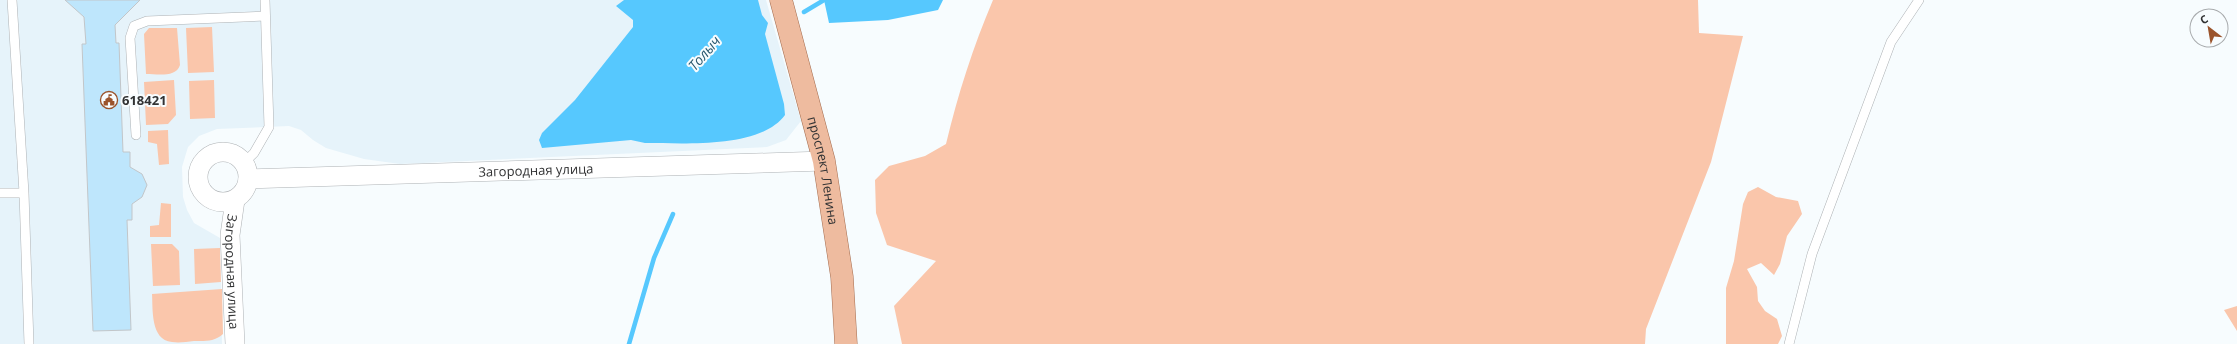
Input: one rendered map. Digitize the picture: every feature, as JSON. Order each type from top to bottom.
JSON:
[{"type":"main road","name":"проспект Ленина","points":[[781,0],[824,160],[842,277],[846,344]]},
{"type":"street","points":[[224,152],[232,153],[246,171],[247,187],[235,200],[227,202],[210,199],[200,186],[199,170],[209,157],[224,152]]},
{"type":"street","name":"Загородная улица","points":[[246,171],[824,160]]},
{"type":"street","name":"Загородная улица","points":[[235,200],[230,235],[235,344]]},
{"type":"lane","points":[[12,0],[24,193],[29,344]]},
{"type":"lane","points":[[246,171],[254,153],[269,127],[265,0]]},
{"type":"lane","points":[[1789,344],[1812,254],[1891,42],[1919,0]]},
{"type":"lane","points":[[136,134],[130,38],[134,26],[147,21],[265,16]]},
{"type":"lane","points":[[0,194],[24,193]]},
{"type":"shaded area","points":[[0,0],[766,0],[801,121],[786,140],[767,147],[400,164],[364,159],[326,148],[301,130],[289,126],[217,129],[199,136],[188,147],[182,167],[183,197],[187,210],[194,223],[220,238],[222,344],[0,344]]},
{"type":"shaded area","points":[[993,0],[1698,0],[1699,33],[1743,36],[1711,162],[1646,329],[1645,344],[902,344],[894,306],[936,261],[887,245],[876,213],[875,180],[889,166],[925,156],[946,144],[966,71]]},
{"type":"shaded area","points":[[212,27],[214,72],[188,73],[186,28]]},
{"type":"shaded area","points":[[149,28],[177,28],[180,65],[175,72],[161,75],[146,74],[144,34]]},
{"type":"shaded area","points":[[174,80],[176,115],[168,124],[146,125],[144,82]]},
{"type":"shaded area","points":[[214,80],[215,118],[190,119],[189,81]]},
{"type":"shaded area","points":[[168,130],[169,164],[159,165],[157,144],[148,142],[148,131]]},
{"type":"shaded area","points":[[1758,187],[1776,197],[1798,201],[1802,214],[1787,236],[1780,264],[1774,275],[1761,263],[1747,269],[1757,287],[1758,301],[1765,311],[1777,319],[1782,336],[1778,344],[1726,344],[1726,288],[1734,261],[1743,204],[1748,192]]},
{"type":"shaded area","points":[[161,203],[171,204],[171,237],[150,237],[150,226],[159,225]]},
{"type":"shaded area","points":[[151,244],[172,244],[179,251],[180,285],[153,286]]},
{"type":"shaded area","points":[[220,248],[221,282],[195,284],[194,249]]},
{"type":"shaded area","points":[[222,289],[223,334],[220,337],[209,340],[172,342],[165,340],[160,336],[156,330],[154,322],[152,294]]},
{"type":"shaded area","points":[[2237,306],[2237,331],[2224,310]]},
{"type":"water","points":[[624,0],[758,0],[762,15],[768,23],[765,34],[784,104],[785,115],[773,126],[758,134],[720,142],[645,143],[631,140],[542,148],[539,140],[542,133],[575,100],[633,27],[633,20],[616,6]]},
{"type":"water","points":[[824,0],[943,0],[938,10],[888,20],[829,23]]},
{"type":"building","points":[[65,0],[140,0],[115,25],[116,43],[119,43],[123,152],[130,152],[130,167],[142,174],[147,185],[142,197],[132,204],[132,220],[127,220],[131,330],[93,331],[82,44],[86,44],[84,17]]},
{"type":"waterway","name":"Толыч","points":[[804,12],[824,0]]},
{"type":"waterway","name":"Толыч","points":[[629,344],[654,258],[673,214]]},
{"type":"place","name":"618421","points":[[109,100]]}]
